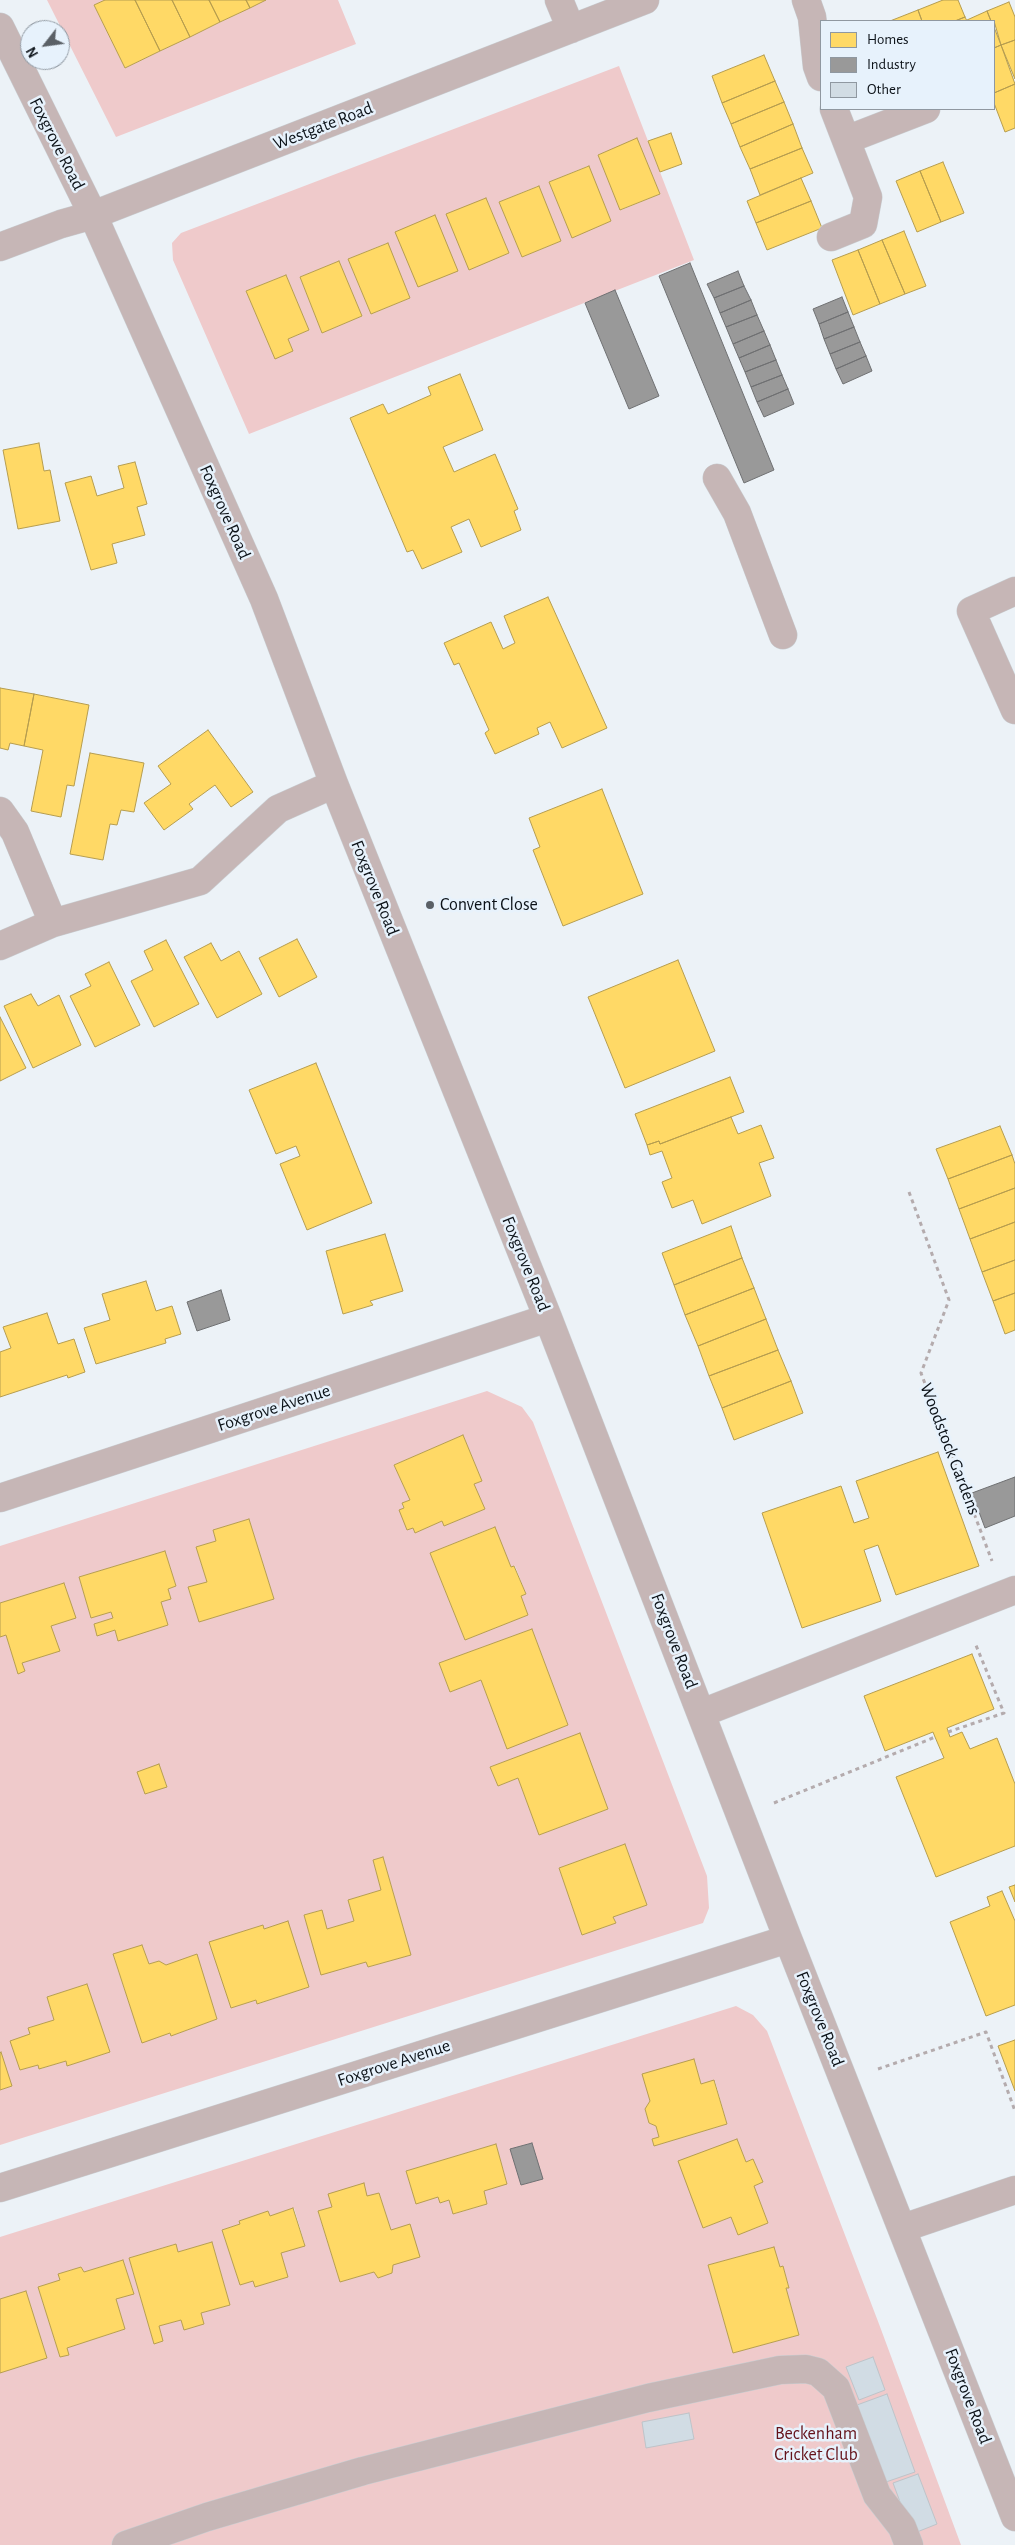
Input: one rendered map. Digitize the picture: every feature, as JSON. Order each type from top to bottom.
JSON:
[{"type":"street","points":[[559,0],[571,29]]},
{"type":"street","name":"Westgate Road","points":[[0,247],[61,224],[93,215],[645,0]]},
{"type":"street","points":[[806,0],[812,16],[817,66],[820,74]]},
{"type":"street","name":"Foxgrove Road","points":[[0,27],[93,215],[264,599],[334,784],[548,1318],[788,1940],[903,2228],[1015,2517]]},
{"type":"street","points":[[831,237],[863,224],[868,197],[834,110]]},
{"type":"street","points":[[846,140],[923,110]]},
{"type":"street","points":[[717,478],[737,513],[783,635]]},
{"type":"street","points":[[1015,591],[971,611],[1015,710]]},
{"type":"street","points":[[0,946],[53,923],[200,881],[278,809],[334,784]]},
{"type":"street","points":[[7,821],[53,923]]},
{"type":"street","name":"Foxgrove Avenue","points":[[0,1498],[548,1318]]},
{"type":"street","points":[[702,1713],[1010,1592]]},
{"type":"street","name":"Foxgrove Avenue","points":[[0,2188],[788,1940]]},
{"type":"street","points":[[903,2228],[1015,2190]]},
{"type":"street","points":[[126,2545],[207,2517],[364,2471],[648,2398],[780,2370],[818,2372],[836,2388],[877,2495],[902,2527],[909,2545]]},
{"type":"path","name":"Woodstock Gardens","points":[[908,1192],[949,1300],[921,1373],[1010,1592]]},
{"type":"path","points":[[948,1732],[1004,1714],[962,1611]]},
{"type":"path","points":[[741,1816],[935,1737]]},
{"type":"path","points":[[844,2081],[986,2032],[1015,2111]]},
{"type":"green space","points":[[47,0],[105,0],[94,5],[125,68],[266,0],[338,0],[356,44],[116,137],[70,46],[70,20],[57,20]]},
{"type":"green space","points":[[619,66],[694,260],[249,434],[173,260],[172,243],[181,233]],"holes":[[[637,139],[660,194],[621,210],[598,155]],[[588,166],[611,221],[572,237],[549,182]],[[538,186],[561,241],[522,257],[499,202]],[[486,198],[509,253],[469,269]],[[387,243],[410,298],[371,314],[348,259]],[[339,261],[362,316],[322,333],[300,277]],[[286,275],[309,330],[288,339],[293,351],[275,358],[246,291]]]},
{"type":"green space","points":[[487,1391],[522,1407],[533,1422],[707,1876],[709,1908],[703,1923],[0,2145],[0,2090],[12,2086],[0,2053],[0,1637],[6,1635],[18,1674],[25,1671],[22,1663],[59,1651],[51,1626],[75,1618],[64,1583],[0,1603],[0,1546]],"holes":[[[463,1435],[482,1481],[474,1484],[485,1509],[444,1526],[442,1521],[415,1533],[413,1528],[407,1530],[402,1503],[410,1500],[394,1465]],[[249,1519],[274,1599],[199,1622],[188,1588],[207,1582],[196,1547],[216,1541],[213,1530]],[[494,1527],[511,1567],[515,1566],[526,1594],[521,1596],[528,1615],[465,1640],[430,1553]],[[165,1551],[176,1586],[168,1589],[171,1599],[161,1602],[168,1625],[118,1640],[115,1630],[97,1636],[94,1624],[113,1618],[111,1612],[91,1618],[79,1577]],[[532,1629],[568,1725],[507,1748],[481,1680],[450,1692],[439,1663]],[[579,1734],[608,1809],[539,1835],[518,1778],[498,1786],[490,1767]],[[159,1765],[167,1786],[146,1794],[138,1772]],[[625,1844],[647,1905],[613,1917],[616,1923],[582,1935],[559,1868]],[[383,1857],[411,1955],[368,1967],[366,1962],[322,1974],[304,1915],[321,1910],[327,1929],[354,1921],[348,1900],[381,1890],[373,1860]],[[287,1922],[309,1987],[258,2004],[256,2000],[231,2008],[210,1942],[263,1925],[264,1929]],[[142,1945],[149,1964],[159,1961],[166,1965],[197,1955],[217,2019],[171,2036],[170,2033],[142,2042],[113,1955]],[[87,1984],[110,2052],[67,2066],[66,2061],[40,2069],[38,2065],[20,2070],[11,2041],[30,2034],[28,2028],[54,2020],[47,1997]]]},
{"type":"green space","name":"Beckenham Cricket Club","points":[[736,2006],[753,2015],[767,2031],[961,2545],[0,2545],[0,2373],[47,2358],[26,2291],[0,2299],[0,2237]],"holes":[[[694,2059],[701,2084],[715,2081],[727,2124],[654,2146],[652,2139],[659,2137],[656,2126],[649,2123],[645,2110],[650,2101]],[[737,2139],[746,2162],[753,2159],[763,2182],[754,2186],[768,2223],[738,2235],[731,2217],[703,2228]],[[532,2143],[542,2179],[521,2185],[511,2149]],[[496,2144],[507,2183],[484,2191],[487,2204],[454,2214],[449,2200],[441,2203],[438,2197],[416,2203],[406,2171]],[[379,2193],[391,2230],[392,2273],[378,2278],[374,2272],[340,2282],[318,2212]],[[294,2208],[305,2245],[281,2253],[288,2277],[255,2287],[253,2281],[240,2285],[222,2230],[240,2224],[239,2221],[268,2211],[270,2216]],[[212,2242],[230,2305],[201,2313],[204,2324],[184,2330],[181,2320],[159,2326],[163,2341],[154,2344],[129,2258],[175,2244],[178,2252]],[[773,2247],[780,2267],[783,2266],[789,2287],[786,2288],[799,2335],[733,2353],[708,2265]],[[123,2260],[134,2293],[116,2299],[125,2329],[67,2348],[69,2355],[60,2357],[38,2287],[60,2280],[58,2274],[81,2267],[84,2272]]]},
{"type":"building: Homes","points":[[105,0],[135,0],[160,51],[125,68],[94,5]]},
{"type":"building: Homes","points":[[135,0],[172,0],[190,37],[160,51]]},
{"type":"building: Homes","points":[[172,0],[209,0],[220,22],[190,37]]},
{"type":"building: Homes","points":[[209,0],[246,0],[250,8],[220,22]]},
{"type":"building: Homes","points":[[246,0],[266,0],[250,8]]},
{"type":"building: Homes","points":[[943,0],[958,0],[965,17],[958,20],[922,20],[918,10]]},
{"type":"building: Homes","points":[[1009,2],[1015,17],[1015,40],[1001,45],[995,20],[991,20],[987,11]]},
{"type":"building: Homes","points":[[918,10],[922,20],[893,20]]},
{"type":"building: Homes","points":[[987,11],[991,20],[967,20]]},
{"type":"building: Homes","points":[[995,30],[1001,45],[995,48]]},
{"type":"building: Homes","points":[[1015,40],[1015,79],[1001,45]]},
{"type":"building: Homes","points":[[1001,45],[1015,84],[995,93],[995,48]]},
{"type":"building: Homes","points":[[764,55],[775,81],[722,103],[712,76]]},
{"type":"building: Homes","points":[[775,81],[784,102],[731,124],[722,103]]},
{"type":"building: Homes","points":[[1015,84],[1015,128],[1005,132],[995,106],[995,93]]},
{"type":"building: Homes","points":[[784,102],[793,124],[740,147],[731,124]]},
{"type":"building: Homes","points":[[793,124],[802,148],[750,169],[740,147]]},
{"type":"building: Homes","points":[[671,133],[682,164],[660,172],[648,141]]},
{"type":"building: Homes","points":[[637,138],[660,194],[620,210],[598,155]]},
{"type":"building: Homes","points":[[802,148],[813,173],[760,195],[750,169]]},
{"type":"building: Homes","points":[[943,162],[964,213],[941,222],[920,171]]},
{"type":"building: Homes","points":[[589,166],[611,221],[572,238],[549,182]]},
{"type":"building: Homes","points":[[920,171],[941,222],[917,232],[896,181]]},
{"type":"building: Homes","points":[[801,178],[811,201],[756,223],[747,201]]},
{"type":"building: Homes","points":[[539,186],[561,241],[522,257],[499,202]]},
{"type":"building: Homes","points":[[486,198],[509,253],[469,270],[446,214]]},
{"type":"building: Homes","points":[[811,201],[822,228],[767,250],[756,223]]},
{"type":"building: Homes","points":[[435,215],[458,271],[418,287],[395,232]]},
{"type":"building: Homes","points":[[904,231],[926,286],[905,294],[882,240]]},
{"type":"building: Homes","points":[[882,240],[905,294],[880,304],[858,250]]},
{"type":"building: Homes","points":[[388,243],[410,298],[371,314],[348,259]]},
{"type":"building: Homes","points":[[858,250],[880,304],[853,315],[832,260]]},
{"type":"building: Homes","points":[[339,261],[362,316],[322,333],[300,277]]},
{"type":"building: Homes","points":[[286,275],[309,330],[288,339],[293,351],[275,359],[246,291]]},
{"type":"building: Homes","points":[[460,374],[483,430],[443,447],[454,472],[495,454],[518,509],[514,511],[521,530],[481,547],[469,519],[451,527],[462,552],[422,569],[413,550],[407,552],[350,418],[383,404],[388,414],[431,395],[428,387]]},
{"type":"building: Homes","points":[[39,443],[44,471],[50,470],[60,521],[18,529],[3,450]]},
{"type":"building: Homes","points":[[135,462],[147,504],[137,507],[145,535],[112,544],[117,563],[91,570],[65,483],[91,476],[97,496],[124,488],[118,466]]},
{"type":"building: Homes","points":[[548,597],[607,728],[562,748],[550,722],[537,728],[539,734],[495,754],[485,733],[489,730],[459,663],[454,665],[444,643],[491,622],[503,649],[515,643],[504,616]]},
{"type":"building: Homes","points":[[0,688],[34,694],[24,746],[10,743],[8,750],[0,748]]},
{"type":"building: Homes","points":[[34,694],[89,705],[74,786],[67,785],[61,817],[31,811],[43,750],[24,746]]},
{"type":"building: Homes","points":[[208,730],[253,792],[231,807],[215,785],[189,804],[193,809],[164,830],[144,803],[171,784],[158,766]]},
{"type":"building: Homes","points":[[90,753],[144,763],[134,812],[121,810],[117,825],[110,824],[103,860],[70,854]]},
{"type":"building: Homes","points":[[602,789],[643,894],[563,926],[533,850],[540,847],[529,818]]},
{"type":"building: Homes","points":[[297,939],[317,977],[279,997],[259,958]]},
{"type":"building: Homes","points":[[166,940],[199,1004],[154,1027],[131,981],[153,970],[144,951]]},
{"type":"building: Homes","points":[[211,943],[221,961],[239,951],[262,994],[217,1018],[184,957]]},
{"type":"building: Homes","points":[[678,960],[715,1051],[625,1088],[588,997]]},
{"type":"building: Homes","points":[[109,962],[140,1025],[95,1047],[70,996],[91,986],[85,974]]},
{"type":"building: Homes","points":[[31,994],[38,1006],[59,995],[81,1045],[33,1068],[4,1006]]},
{"type":"building: Homes","points":[[0,1017],[26,1068],[0,1081]]},
{"type":"building: Homes","points":[[316,1063],[372,1203],[307,1230],[280,1164],[300,1156],[296,1146],[276,1154],[249,1090]]},
{"type":"building: Homes","points":[[730,1077],[744,1112],[660,1144],[659,1141],[647,1145],[635,1114]]},
{"type":"building: Homes","points":[[731,1117],[738,1134],[761,1125],[774,1158],[759,1163],[771,1196],[702,1224],[693,1200],[672,1208],[662,1182],[672,1178],[662,1151],[650,1155],[647,1145],[659,1141],[660,1144]]},
{"type":"building: Homes","points":[[1000,1126],[1012,1155],[948,1179],[936,1149]]},
{"type":"building: Homes","points":[[1012,1155],[1015,1164],[1015,1188],[959,1209],[948,1179]]},
{"type":"building: Homes","points":[[1015,1188],[1015,1222],[970,1239],[959,1209]]},
{"type":"building: Homes","points":[[1015,1222],[1015,1260],[982,1272],[970,1239]]},
{"type":"building: Homes","points":[[731,1226],[742,1258],[674,1285],[662,1253]]},
{"type":"building: Homes","points":[[385,1234],[403,1291],[370,1301],[373,1305],[343,1314],[326,1251]]},
{"type":"building: Homes","points":[[742,1258],[754,1288],[685,1315],[674,1285]]},
{"type":"building: Homes","points":[[1015,1260],[1015,1293],[993,1301],[982,1272]]},
{"type":"building: Homes","points":[[146,1281],[156,1311],[172,1306],[181,1334],[165,1339],[166,1343],[96,1364],[84,1328],[110,1320],[102,1294]]},
{"type":"building: Homes","points":[[754,1288],[766,1319],[698,1346],[685,1315]]},
{"type":"building: Homes","points":[[1015,1293],[1015,1330],[1005,1334],[993,1301]]},
{"type":"building: Homes","points":[[47,1313],[58,1344],[74,1339],[85,1372],[68,1378],[67,1375],[0,1397],[0,1352],[11,1348],[3,1327]]},
{"type":"building: Homes","points":[[766,1319],[778,1350],[709,1376],[698,1346]]},
{"type":"building: Homes","points":[[778,1350],[791,1381],[722,1408],[709,1376]]},
{"type":"building: Homes","points":[[791,1381],[803,1413],[734,1440],[722,1408]]},
{"type":"building: Homes","points":[[463,1435],[482,1481],[474,1484],[485,1509],[444,1526],[442,1521],[415,1533],[413,1528],[407,1530],[399,1510],[404,1508],[402,1503],[410,1500],[394,1465]]},
{"type":"building: Homes","points":[[938,1452],[979,1566],[896,1595],[878,1545],[864,1550],[881,1601],[802,1628],[762,1513],[841,1486],[854,1523],[869,1518],[856,1481]]},
{"type":"building: Homes","points":[[249,1519],[274,1599],[199,1622],[188,1587],[207,1582],[196,1547],[216,1541],[213,1530]]},
{"type":"building: Homes","points":[[495,1527],[511,1567],[514,1566],[526,1594],[521,1596],[528,1615],[465,1640],[430,1553]]},
{"type":"building: Homes","points":[[165,1551],[176,1586],[168,1589],[171,1599],[161,1602],[168,1625],[118,1641],[115,1630],[97,1636],[94,1624],[113,1618],[111,1612],[91,1618],[79,1577]]},
{"type":"building: Homes","points":[[64,1583],[76,1618],[51,1626],[60,1651],[22,1663],[25,1671],[18,1674],[6,1635],[0,1637],[0,1603]]},
{"type":"building: Homes","points":[[532,1629],[568,1725],[507,1749],[481,1680],[450,1692],[439,1663]]},
{"type":"building: Homes","points":[[972,1654],[994,1709],[947,1728],[950,1737],[962,1732],[970,1749],[997,1738],[1015,1784],[1015,1846],[936,1877],[896,1777],[944,1758],[933,1732],[885,1751],[864,1696]]},
{"type":"building: Homes","points":[[580,1733],[608,1809],[539,1835],[518,1778],[498,1786],[490,1767]]},
{"type":"building: Homes","points":[[159,1764],[167,1787],[145,1794],[137,1772]]},
{"type":"building: Homes","points":[[625,1844],[647,1905],[613,1917],[616,1923],[582,1935],[559,1868]]},
{"type":"building: Homes","points":[[383,1857],[411,1955],[368,1967],[366,1962],[321,1975],[304,1915],[322,1910],[327,1929],[354,1921],[348,1900],[381,1890],[373,1860]]},
{"type":"building: Homes","points":[[1015,1885],[1015,1902],[1009,1887]]},
{"type":"building: Homes","points":[[1002,1891],[1015,1921],[1015,2005],[986,2016],[950,1922],[990,1906],[987,1897]]},
{"type":"building: Homes","points":[[288,1921],[309,1987],[257,2004],[256,2000],[231,2008],[209,1942],[263,1925],[264,1929]]},
{"type":"building: Homes","points":[[142,1945],[149,1964],[159,1961],[166,1965],[197,1954],[217,2019],[171,2036],[170,2033],[142,2043],[113,1954]]},
{"type":"building: Homes","points":[[87,1984],[110,2052],[67,2066],[66,2061],[39,2069],[38,2065],[20,2070],[10,2041],[30,2034],[28,2028],[54,2020],[47,1997]]},
{"type":"building: Homes","points":[[1015,2040],[1015,2091],[998,2046]]},
{"type":"building: Homes","points":[[0,2053],[12,2086],[0,2090]]},
{"type":"building: Homes","points":[[694,2059],[701,2084],[714,2080],[727,2124],[654,2146],[652,2139],[659,2137],[656,2126],[649,2123],[645,2109],[650,2101],[642,2074]]},
{"type":"building: Homes","points":[[737,2139],[746,2162],[753,2159],[763,2182],[754,2186],[768,2223],[738,2235],[731,2217],[703,2228],[678,2161]]},
{"type":"building: Homes","points":[[496,2144],[507,2184],[484,2191],[487,2204],[453,2214],[449,2200],[440,2203],[438,2197],[416,2204],[406,2171]]},
{"type":"building: Homes","points":[[364,2183],[367,2196],[379,2193],[391,2230],[410,2224],[420,2257],[393,2265],[392,2273],[378,2278],[374,2272],[340,2282],[318,2211],[332,2207],[328,2194]]},
{"type":"building: Homes","points":[[293,2208],[305,2246],[281,2253],[288,2277],[255,2287],[253,2281],[240,2285],[222,2230],[240,2224],[239,2221],[268,2211],[270,2216]]},
{"type":"building: Homes","points":[[212,2242],[230,2305],[201,2313],[204,2324],[184,2330],[181,2320],[159,2326],[163,2341],[154,2344],[129,2258],[176,2244],[178,2252]]},
{"type":"building: Homes","points":[[774,2247],[780,2267],[783,2266],[789,2288],[786,2288],[799,2335],[733,2353],[708,2265]]},
{"type":"building: Homes","points":[[123,2260],[134,2294],[116,2299],[125,2329],[67,2348],[69,2355],[60,2357],[38,2287],[60,2280],[58,2274],[81,2267],[84,2272]]},
{"type":"building: Homes","points":[[26,2291],[47,2358],[0,2373],[0,2299]]},
{"type":"building: Industry","points":[[690,263],[774,470],[744,483],[659,276]]},
{"type":"building: Industry","points":[[738,271],[744,286],[714,298],[707,284]]},
{"type":"building: Industry","points":[[744,286],[751,300],[720,313],[714,298]]},
{"type":"building: Industry","points":[[615,290],[659,396],[629,409],[585,303]]},
{"type":"building: Industry","points":[[842,297],[848,312],[819,324],[813,309]]},
{"type":"building: Industry","points":[[751,300],[757,315],[726,327],[720,313]]},
{"type":"building: Industry","points":[[848,312],[854,327],[824,339],[819,324]]},
{"type":"building: Industry","points":[[757,315],[764,331],[733,344],[726,327]]},
{"type":"building: Industry","points":[[854,327],[860,342],[830,354],[824,339]]},
{"type":"building: Industry","points":[[764,331],[770,345],[739,358],[733,344]]},
{"type":"building: Industry","points":[[860,342],[866,356],[836,369],[830,354]]},
{"type":"building: Industry","points":[[770,345],[776,360],[745,372],[739,358]]},
{"type":"building: Industry","points":[[866,356],[872,371],[843,384],[836,369]]},
{"type":"building: Industry","points":[[776,360],[782,375],[751,387],[745,372]]},
{"type":"building: Industry","points":[[782,375],[788,389],[757,402],[751,387]]},
{"type":"building: Industry","points":[[788,389],[794,404],[764,417],[757,402]]},
{"type":"building: Industry","points":[[221,1290],[230,1320],[197,1331],[187,1302]]},
{"type":"building: Industry","points":[[1015,1477],[1015,1516],[985,1528],[972,1493]]},
{"type":"building: Industry","points":[[532,2143],[543,2179],[521,2185],[510,2149]]},
{"type":"building: Other","points":[[873,2357],[885,2390],[859,2400],[846,2367]]},
{"type":"building: Other","points":[[887,2394],[915,2472],[886,2482],[857,2405]]},
{"type":"building: Other","points":[[689,2413],[694,2439],[646,2448],[642,2422]]},
{"type":"building: Other","points":[[918,2474],[937,2524],[912,2534],[893,2483]]},
{"type":"place","name":"Convent Close","points":[[430,905]]}]
